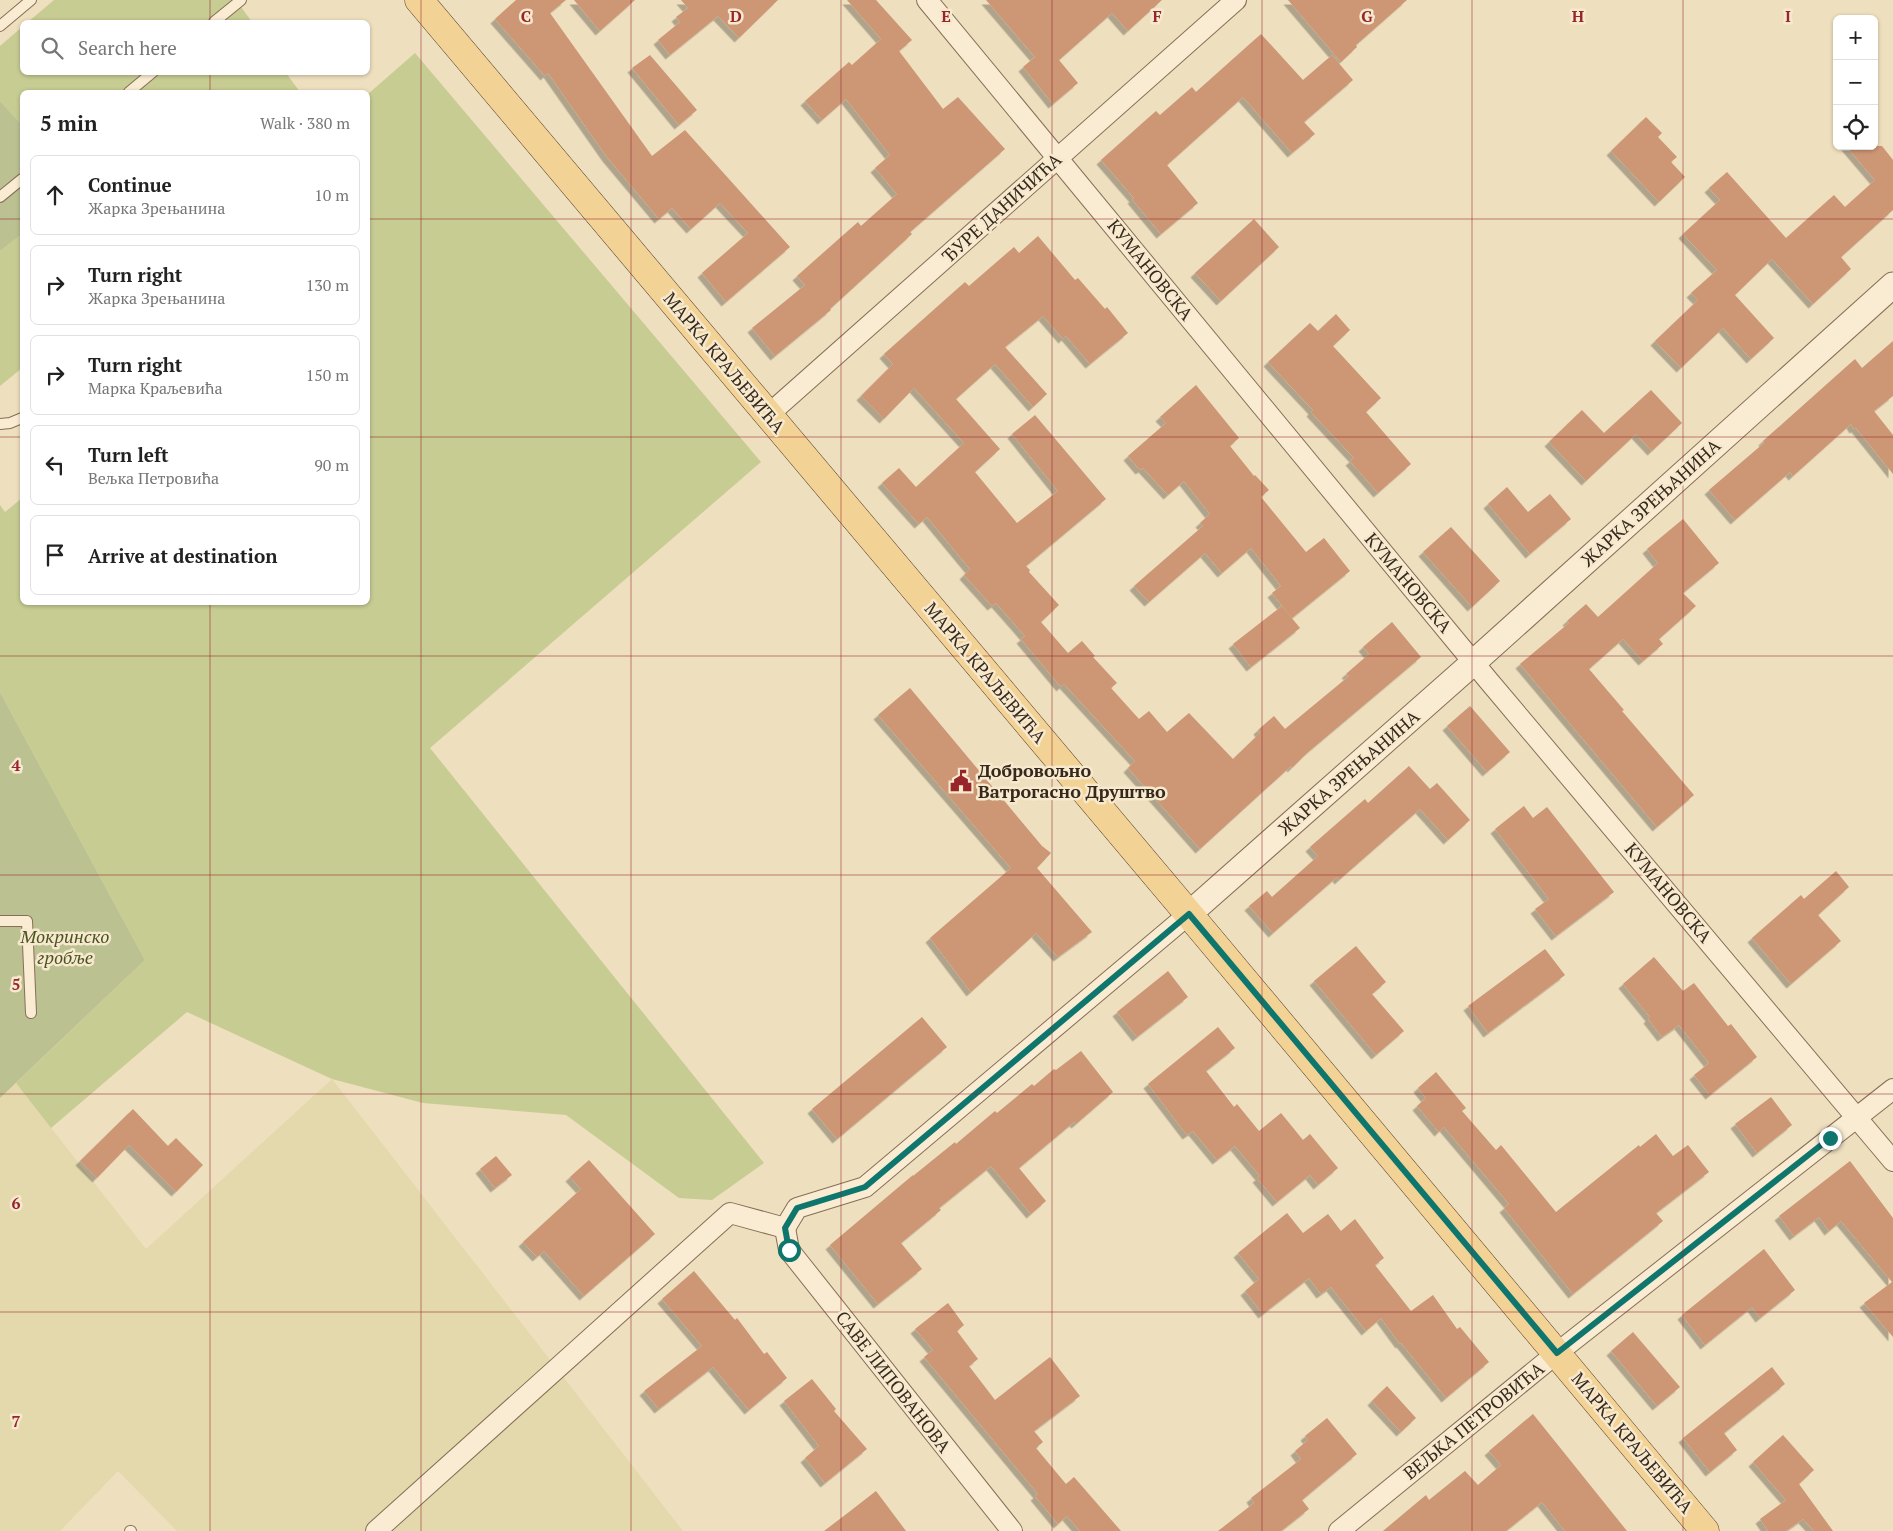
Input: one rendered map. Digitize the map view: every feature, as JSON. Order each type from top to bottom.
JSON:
[{"type":"main road","name":"МАРКА КРАЉЕВИЋА","points":[[419,0],[1189,914],[1705,1531]]},
{"type":"street","name":"КУМАНОВСКА","points":[[927,0],[1474,662],[1893,1161]]},
{"type":"street","name":"ЂУРЕ ДАНИЧИЋА","points":[[768,416],[1236,0]]},
{"type":"street","name":"ЖАРКА ЗРЕЊАНИНА","points":[[785,1228],[797,1208],[865,1187],[1189,914],[1474,662],[1893,285]]},
{"type":"street","name":"ВЕЉКА ПЕТРОВИЋА","points":[[1339,1531],[1557,1353],[1893,1089]]},
{"type":"street","points":[[376,1531],[730,1213],[785,1228]]},
{"type":"street","name":"САВЕ ЛИПОВАНОВА","points":[[785,1228],[789,1250],[1012,1531]]},
{"type":"lane","points":[[0,26],[31,0]]},
{"type":"lane","points":[[216,20],[241,0]]},
{"type":"lane","points":[[131,90],[149,75]]},
{"type":"lane","points":[[0,198],[20,181]]},
{"type":"lane","points":[[0,424],[10,423],[20,419]]},
{"type":"lane","points":[[0,922],[28,922],[31,1014]]},
{"type":"shaded area","points":[[332,1079],[683,1531],[177,1531],[118,1471],[60,1531],[0,1531],[0,1098],[16,1083],[146,1249]]},
{"type":"green space","points":[[54,0],[236,0],[251,20],[30,20]]},
{"type":"green space","points":[[20,29],[20,75],[287,75],[299,90],[20,90],[20,123],[0,101],[0,46]]},
{"type":"green space","points":[[415,53],[761,462],[430,748],[764,1163],[712,1200],[679,1198],[566,1115],[423,1103],[332,1079],[187,1012],[51,1128],[16,1083],[145,960],[0,692],[0,505],[5,512],[20,500],[20,605],[370,605],[370,92]]},
{"type":"green space","points":[[0,101],[20,123],[20,236],[0,251]]},
{"type":"green space","points":[[20,236],[20,370],[0,386],[0,251]]},
{"type":"green space","name":"Мокринско гробље","points":[[0,692],[145,960],[0,1098]]},
{"type":"building","points":[[516,0],[566,0],[550,13],[652,156],[685,130],[790,247],[726,302],[702,273],[748,233],[720,203],[691,229],[672,208],[659,219],[607,157],[548,73],[545,76],[495,19]]},
{"type":"building","points":[[574,0],[635,0],[600,31]]},
{"type":"building","points":[[681,0],[778,0],[739,38],[718,16],[670,55],[658,40],[680,22],[676,17],[688,8]]},
{"type":"building","points":[[847,0],[876,0],[912,40],[899,51],[943,109],[958,97],[1005,149],[910,232],[912,234],[831,310],[775,356],[752,328],[805,285],[797,276],[858,222],[861,226],[897,194],[875,168],[890,155],[846,99],[822,120],[805,101],[849,62],[852,65],[881,39]]},
{"type":"building","points":[[986,0],[1162,0],[1128,31],[1112,13],[1059,60],[1078,83],[1053,104],[1023,67],[1035,57]]},
{"type":"building","points":[[1288,0],[1407,0],[1356,45],[1357,47],[1341,62]]},
{"type":"building","points":[[1261,34],[1303,80],[1332,55],[1353,80],[1304,122],[1315,134],[1292,153],[1243,97],[1167,165],[1198,203],[1161,234],[1132,199],[1134,198],[1101,160],[1156,111],[1160,115],[1192,87],[1196,92]]},
{"type":"building","points":[[650,55],[697,110],[679,125],[632,68]]},
{"type":"building","points":[[1646,117],[1662,133],[1658,137],[1677,157],[1671,162],[1685,177],[1659,202],[1611,151]]},
{"type":"building","points":[[1878,146],[1882,146],[1893,160],[1893,210],[1841,257],[1851,269],[1813,304],[1772,259],[1735,295],[1774,338],[1751,359],[1723,328],[1681,368],[1655,341],[1698,300],[1691,293],[1717,270],[1683,234],[1720,200],[1709,188],[1727,172],[1786,238],[1834,195],[1845,207],[1875,180],[1849,150],[1878,150]]},
{"type":"building","points":[[1254,219],[1279,247],[1221,301],[1195,273]]},
{"type":"building","points":[[1038,236],[1075,280],[1078,278],[1105,309],[1107,307],[1128,333],[1090,364],[1066,336],[1063,339],[1043,316],[1005,347],[1047,394],[1033,407],[995,364],[956,399],[1000,449],[975,472],[1017,523],[1058,491],[1012,434],[1035,415],[1106,499],[1026,566],[1030,570],[1029,572],[1059,605],[1041,622],[1068,653],[1082,641],[1095,656],[1093,657],[1117,683],[1111,688],[1139,719],[1149,711],[1167,732],[1189,713],[1233,759],[1260,733],[1258,730],[1274,716],[1285,729],[1349,676],[1346,674],[1369,654],[1363,647],[1392,622],[1421,657],[1307,753],[1292,768],[1291,766],[1200,849],[1128,768],[1135,761],[1064,684],[1061,687],[1021,639],[1025,636],[996,603],[992,606],[964,575],[970,569],[927,517],[919,524],[882,483],[899,468],[916,487],[964,443],[914,388],[884,419],[861,396],[893,364],[884,354],[965,282],[969,286],[1014,247],[1019,253]]},
{"type":"building","points":[[1336,314],[1350,330],[1333,346],[1381,398],[1366,412],[1411,464],[1378,493],[1350,461],[1354,458],[1268,362],[1310,323],[1318,331]]},
{"type":"building","points":[[1893,341],[1893,396],[1874,411],[1893,435],[1893,474],[1851,424],[1793,476],[1790,472],[1735,520],[1709,490],[1764,443],[1763,441],[1855,359],[1862,368]]},
{"type":"building","points":[[1196,385],[1239,438],[1230,446],[1254,476],[1269,490],[1261,497],[1306,552],[1324,538],[1350,571],[1292,618],[1272,593],[1281,586],[1251,548],[1222,573],[1205,553],[1149,602],[1134,586],[1203,526],[1200,523],[1210,514],[1184,481],[1168,495],[1143,468],[1140,470],[1128,456],[1166,423],[1160,417]]},
{"type":"building","points":[[1651,390],[1682,423],[1652,451],[1636,434],[1586,481],[1549,442],[1582,410],[1604,433]]},
{"type":"building","points":[[1507,487],[1528,512],[1550,494],[1571,519],[1530,554],[1488,504]]},
{"type":"building","points":[[1683,519],[1719,563],[1683,593],[1696,606],[1659,639],[1663,644],[1643,661],[1623,639],[1589,669],[1624,710],[1622,711],[1694,795],[1657,827],[1520,664],[1569,623],[1567,621],[1586,604],[1598,617],[1658,563],[1647,549]]},
{"type":"building","points":[[1451,527],[1500,581],[1472,607],[1423,552]]},
{"type":"building","points":[[1282,606],[1300,628],[1251,667],[1233,644]]},
{"type":"building","name":"Добровољно Ватрогасно Друштво","points":[[910,688],[1042,846],[1051,853],[1037,868],[1092,932],[1058,957],[1036,933],[971,992],[930,938],[1011,868],[878,715]]},
{"type":"building","points":[[1470,706],[1510,752],[1487,772],[1447,726]]},
{"type":"building","points":[[1409,766],[1430,789],[1437,783],[1470,820],[1448,840],[1420,809],[1339,880],[1337,877],[1273,933],[1249,906],[1267,891],[1272,897],[1318,856],[1310,847],[1365,799],[1368,803]]},
{"type":"building","points":[[1524,806],[1533,818],[1547,807],[1614,892],[1556,936],[1535,909],[1549,899],[1495,829]]},
{"type":"building","points":[[1836,871],[1849,887],[1818,915],[1841,941],[1791,984],[1752,938],[1801,895],[1804,899]]},
{"type":"building","points":[[1356,946],[1386,982],[1372,994],[1404,1031],[1376,1055],[1314,981]]},
{"type":"building","points":[[1545,949],[1565,975],[1488,1033],[1468,1006]]},
{"type":"building","points":[[1654,957],[1683,991],[1694,983],[1728,1026],[1731,1024],[1757,1057],[1710,1095],[1694,1075],[1709,1063],[1679,1025],[1662,1037],[1648,1019],[1650,1017],[1623,984]]},
{"type":"building","points":[[1168,971],[1188,997],[1137,1037],[1117,1012]]},
{"type":"building","points":[[922,1017],[947,1047],[837,1139],[812,1109]]},
{"type":"building","points":[[1218,1027],[1235,1048],[1206,1071],[1234,1107],[1237,1104],[1259,1131],[1281,1113],[1303,1140],[1310,1134],[1338,1168],[1318,1185],[1310,1175],[1277,1202],[1257,1178],[1260,1176],[1235,1146],[1217,1160],[1193,1131],[1187,1135],[1148,1084]]},
{"type":"building","points":[[1081,1051],[1113,1092],[1076,1124],[1074,1122],[1019,1168],[1046,1201],[1031,1214],[991,1166],[939,1208],[941,1210],[901,1243],[922,1269],[878,1304],[830,1245],[913,1175],[955,1142],[956,1144],[995,1111],[997,1113],[1032,1084],[1034,1086],[1054,1069],[1056,1070]]},
{"type":"building","points":[[1436,1072],[1466,1108],[1462,1111],[1496,1150],[1501,1145],[1556,1212],[1639,1145],[1640,1147],[1656,1134],[1673,1156],[1688,1145],[1709,1172],[1656,1213],[1663,1221],[1573,1294],[1504,1208],[1509,1204],[1444,1127],[1439,1132],[1417,1106],[1426,1098],[1418,1088]]},
{"type":"building","points":[[1771,1097],[1792,1125],[1757,1153],[1735,1124]]},
{"type":"building","points":[[133,1109],[168,1146],[176,1138],[203,1165],[176,1192],[129,1145],[97,1178],[80,1161]]},
{"type":"building","points":[[496,1156],[512,1175],[495,1188],[480,1169]]},
{"type":"building","points":[[589,1160],[655,1234],[584,1296],[544,1251],[537,1257],[523,1242],[581,1189],[570,1177]]},
{"type":"building","points":[[1850,1161],[1893,1218],[1893,1337],[1864,1303],[1892,1282],[1841,1221],[1829,1231],[1819,1217],[1794,1236],[1779,1216]]},
{"type":"building","points":[[1287,1213],[1303,1233],[1328,1214],[1341,1231],[1355,1219],[1384,1258],[1375,1265],[1411,1311],[1433,1295],[1457,1329],[1460,1327],[1489,1362],[1446,1398],[1400,1344],[1381,1318],[1366,1331],[1331,1287],[1321,1294],[1309,1278],[1263,1314],[1245,1291],[1259,1279],[1238,1253]]},
{"type":"building","points":[[1764,1249],[1795,1290],[1760,1318],[1752,1307],[1705,1345],[1682,1315]]},
{"type":"building","points":[[694,1271],[735,1320],[737,1318],[764,1354],[767,1352],[787,1378],[749,1410],[713,1367],[659,1409],[644,1391],[702,1346],[662,1299]]},
{"type":"building","points":[[948,1303],[964,1325],[957,1331],[978,1359],[969,1366],[995,1400],[1050,1357],[1080,1396],[1034,1431],[1043,1442],[1036,1448],[1066,1484],[1074,1477],[1121,1531],[1080,1531],[1067,1516],[1058,1524],[1035,1496],[1038,1494],[924,1357],[933,1350],[915,1329]]},
{"type":"building","points":[[1633,1332],[1680,1387],[1657,1406],[1611,1351]]},
{"type":"building","points":[[1772,1367],[1785,1384],[1724,1433],[1737,1450],[1710,1472],[1683,1438]]},
{"type":"building","points":[[812,1379],[836,1409],[834,1411],[867,1449],[825,1483],[805,1458],[819,1446],[784,1401]]},
{"type":"building","points":[[1387,1386],[1416,1418],[1401,1432],[1372,1401]]},
{"type":"building","points":[[1533,1414],[1627,1531],[1565,1531],[1542,1502],[1506,1531],[1383,1531],[1426,1495],[1429,1500],[1465,1471],[1478,1485],[1501,1465],[1489,1451]]},
{"type":"building","points":[[1327,1418],[1357,1454],[1302,1500],[1309,1509],[1281,1531],[1218,1531],[1254,1503],[1251,1498],[1301,1459],[1295,1451],[1308,1440],[1305,1436]]},
{"type":"building","points":[[1783,1435],[1814,1470],[1799,1484],[1833,1531],[1814,1531],[1803,1519],[1786,1531],[1768,1531],[1760,1519],[1786,1500],[1753,1462]]},
{"type":"building","points":[[876,1491],[906,1531],[824,1531],[849,1512]]},
{"type":"place","name":"Добровољно Ватрогасно Друштво","points":[[961,781]]},
{"type":"route","points":[[789,1250],[785,1228],[797,1208],[865,1187],[1189,914],[1557,1353],[1830,1138]]}]
